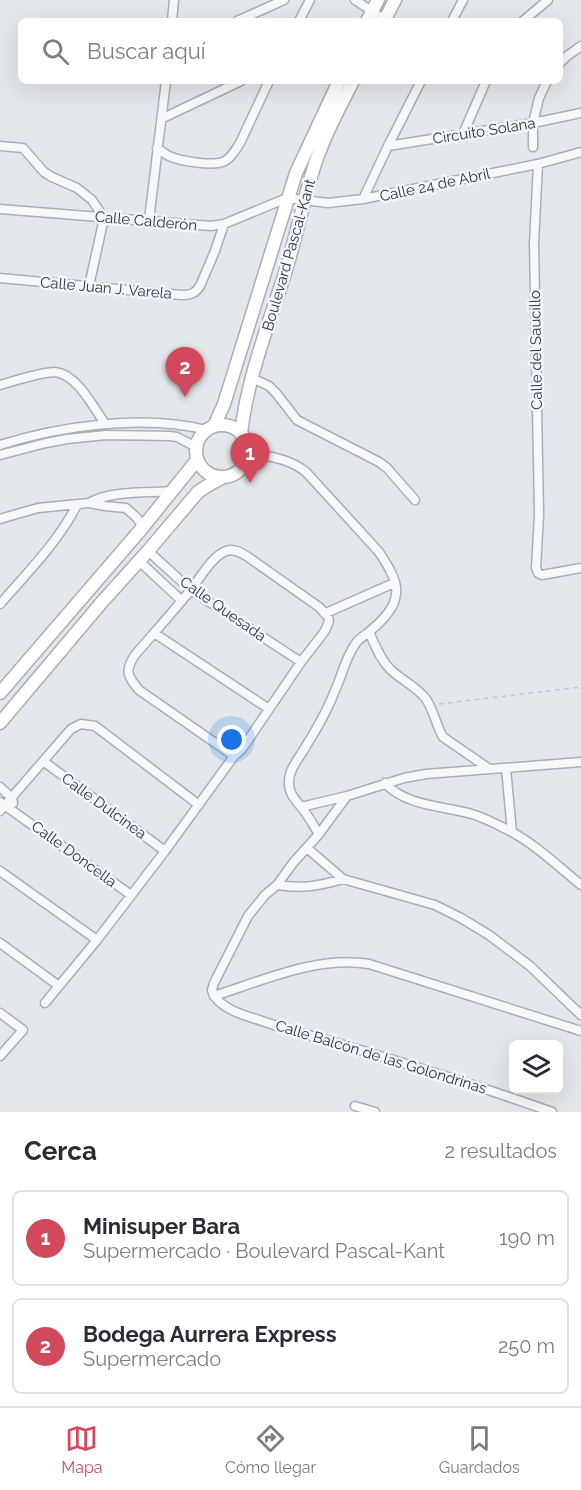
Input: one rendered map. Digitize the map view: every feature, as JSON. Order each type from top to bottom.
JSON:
[{"type":"street","points":[[172,18],[174,0]]},
{"type":"street","points":[[244,18],[284,0]]},
{"type":"street","points":[[301,18],[310,0]]},
{"type":"street","points":[[355,0],[373,11]]},
{"type":"street","points":[[385,18],[394,0]]},
{"type":"street","points":[[452,0],[455,5],[454,17]]},
{"type":"street","points":[[454,17],[463,0]]},
{"type":"street","points":[[526,18],[548,0]]},
{"type":"street","points":[[563,60],[581,46]]},
{"type":"street","points":[[149,220],[166,84]]},
{"type":"street","points":[[163,118],[235,84]]},
{"type":"street","points":[[157,148],[176,158],[203,163],[217,163],[225,160],[240,143],[268,84]]},
{"type":"street","name":"Boulevard Pascal-Kant","points":[[210,428],[224,404],[296,172],[338,84]]},
{"type":"street","name":"Boulevard Pascal-Kant","points":[[241,434],[244,409],[252,378],[297,235],[311,177],[321,147],[352,84]]},
{"type":"street","points":[[363,199],[419,84]]},
{"type":"street","points":[[463,134],[485,84]]},
{"type":"street","points":[[533,147],[533,123],[545,84]]},
{"type":"street","name":"Circuito Solana","points":[[388,146],[581,113]]},
{"type":"street","points":[[0,146],[23,148],[44,172],[77,188],[92,200],[105,218],[89,286]]},
{"type":"street","name":"Calle 24 de Abril","points":[[287,198],[328,203],[363,199],[538,164],[581,152]]},
{"type":"street","name":"Calle del Saucillo","points":[[538,164],[534,243],[539,515],[536,562],[538,573],[542,575],[581,568]]},
{"type":"street","name":"Calle Calderón","points":[[0,209],[149,220],[196,226],[224,224],[287,198]]},
{"type":"street","name":"Calle Juan J. Varela","points":[[0,278],[189,295],[197,291],[216,251],[224,224]]},
{"type":"street","points":[[0,385],[53,372],[66,376],[82,390],[105,424]]},
{"type":"street","points":[[252,378],[269,386],[297,420],[380,462],[415,500]]},
{"type":"street","points":[[0,445],[42,434],[105,424],[180,424],[210,428],[224,425],[234,428],[241,434],[248,452],[246,461],[240,469],[198,492],[0,723]]},
{"type":"street","points":[[0,693],[173,491],[196,453],[199,438],[210,428]]},
{"type":"street","points":[[0,455],[46,443],[106,435],[170,436],[177,437],[196,453],[203,469],[212,475],[223,477]]},
{"type":"street","points":[[248,452],[286,460],[306,472],[380,552],[394,583],[397,596],[384,618],[356,643],[334,693],[292,769],[288,781],[294,799],[302,807],[319,834]]},
{"type":"street","points":[[89,503],[111,494],[173,491]]},
{"type":"street","points":[[0,519],[38,508],[89,503],[126,508],[143,527]]},
{"type":"street","points":[[0,604],[3,594],[68,523],[77,505]]},
{"type":"street","points":[[45,1003],[97,940],[234,756],[242,749],[325,631],[329,621],[319,607],[241,552],[232,550],[217,556],[131,661],[128,674],[139,690],[156,704],[234,756]]},
{"type":"street","name":"Calle Quesada","points":[[148,551],[191,590],[301,662]]},
{"type":"street","name":"Calle Quesada","points":[[139,561],[182,600]]},
{"type":"street","points":[[326,614],[394,583]]},
{"type":"street","points":[[89,590],[102,602]]},
{"type":"street","points":[[369,632],[380,657],[388,667],[419,691],[429,705],[443,738],[488,768]]},
{"type":"street","points":[[154,633],[269,709]]},
{"type":"street","points":[[2,806],[12,798],[71,729],[86,724],[95,726],[198,805]]},
{"type":"street","name":"Calle Dulcinea","points":[[43,760],[165,851]]},
{"type":"street","points":[[302,807],[347,796],[385,783],[426,774],[580,763]]},
{"type":"street","points":[[507,768],[512,832]]},
{"type":"street","points":[[385,783],[403,797],[473,815],[512,832],[581,885]]},
{"type":"street","name":"Calle Doncella","points":[[0,787],[12,798],[17,813]]},
{"type":"street","points":[[347,796],[307,849],[248,916],[214,983],[212,990],[214,996],[316,965],[355,962],[369,964],[581,1031]]},
{"type":"street","name":"Calle Doncella","points":[[2,806],[17,813],[131,895]]},
{"type":"street","points":[[307,849],[343,879],[435,905],[461,918],[489,935],[530,966],[580,1013]]},
{"type":"street","points":[[0,871],[97,940]]},
{"type":"street","points":[[277,885],[296,888],[313,887],[343,879]]},
{"type":"street","points":[[0,943],[59,986]]},
{"type":"street","name":"Calle Balcón de las Golondrinas","points":[[214,996],[232,1011],[283,1029],[348,1046],[490,1090],[552,1112]]},
{"type":"street","points":[[0,1013],[23,1030],[0,1056]]},
{"type":"street","points":[[355,1106],[375,1112]]},
{"type":"path","points":[[429,705],[581,687]]},
{"type":"place","name":"Bodega Aurrera Express","points":[[185,397]]},
{"type":"place","name":"Minisuper Bara","points":[[250,483]]}]
